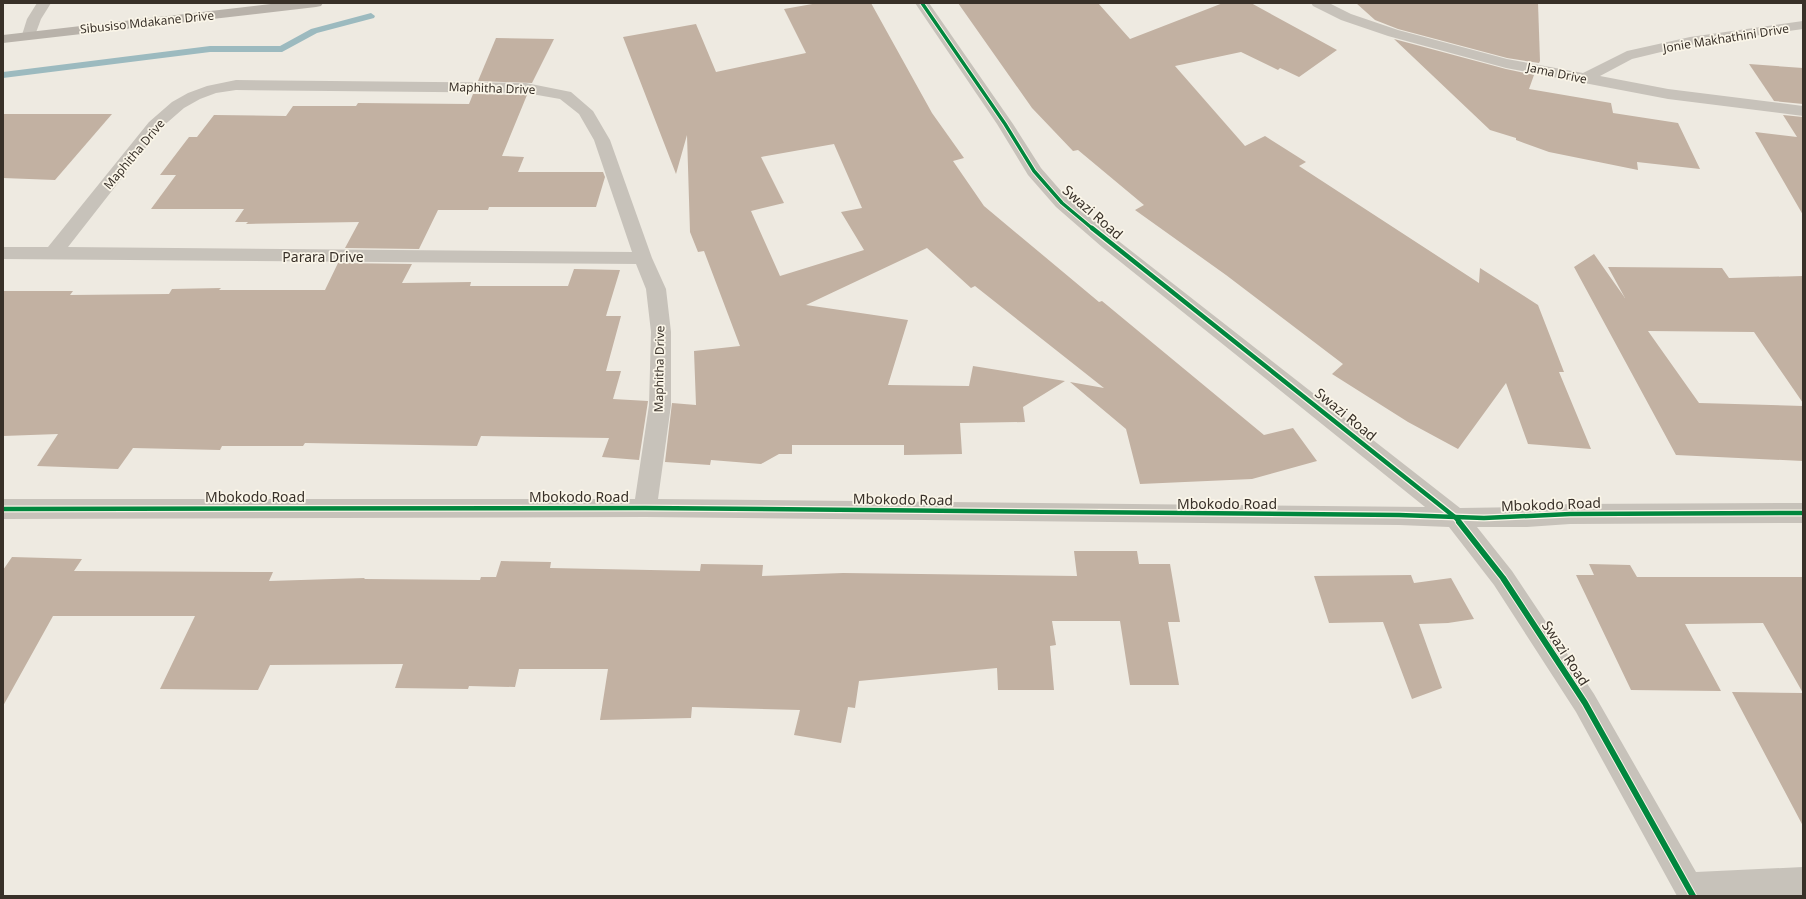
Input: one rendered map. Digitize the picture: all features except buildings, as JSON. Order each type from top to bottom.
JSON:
[{"type":"street","points":[[29,36],[34,19],[44,3]]},
{"type":"street","name":"Sibusiso Mdakane Drive","points":[[3,38],[316,3]]},
{"type":"street","name":"Swazi Road","points":[[922,3],[1005,124],[1034,171],[1062,203],[1109,244],[1160,282],[1456,518],[1503,578],[1584,703],[1691,892]]},
{"type":"street","name":"Jama Drive","points":[[1318,3],[1346,17],[1392,33],[1506,63],[1583,79],[1668,94],[1803,111]]},
{"type":"street","name":"Jonie Makhathini Drive","points":[[1583,79],[1627,56],[1690,41],[1803,25]]},
{"type":"street","name":"Maphitha Drive","points":[[53,254],[155,125],[178,105],[194,96],[213,89],[236,85],[481,87],[526,88],[565,95],[585,111],[602,140],[643,258],[656,289],[661,332],[660,405],[645,508]]},
{"type":"street","name":"Parara Drive","points":[[3,253],[643,258]]},
{"type":"street","name":"Mbokodo Road","points":[[3,508],[645,508],[1399,516],[1456,518],[1543,517],[1570,514],[1803,513]]},
{"type":"street","points":[[1691,892],[1803,882]]},
{"type":"waterway","points":[[3,75],[210,49],[282,49],[314,31],[371,16]]},
{"type":"cycle path","points":[[922,3],[1005,124],[1034,171],[1062,203],[1109,243],[1456,518],[1503,578],[1585,703],[1693,896]]},
{"type":"cycle path","points":[[3,509],[645,508],[1399,515],[1484,518],[1570,514],[1803,513]]}]
